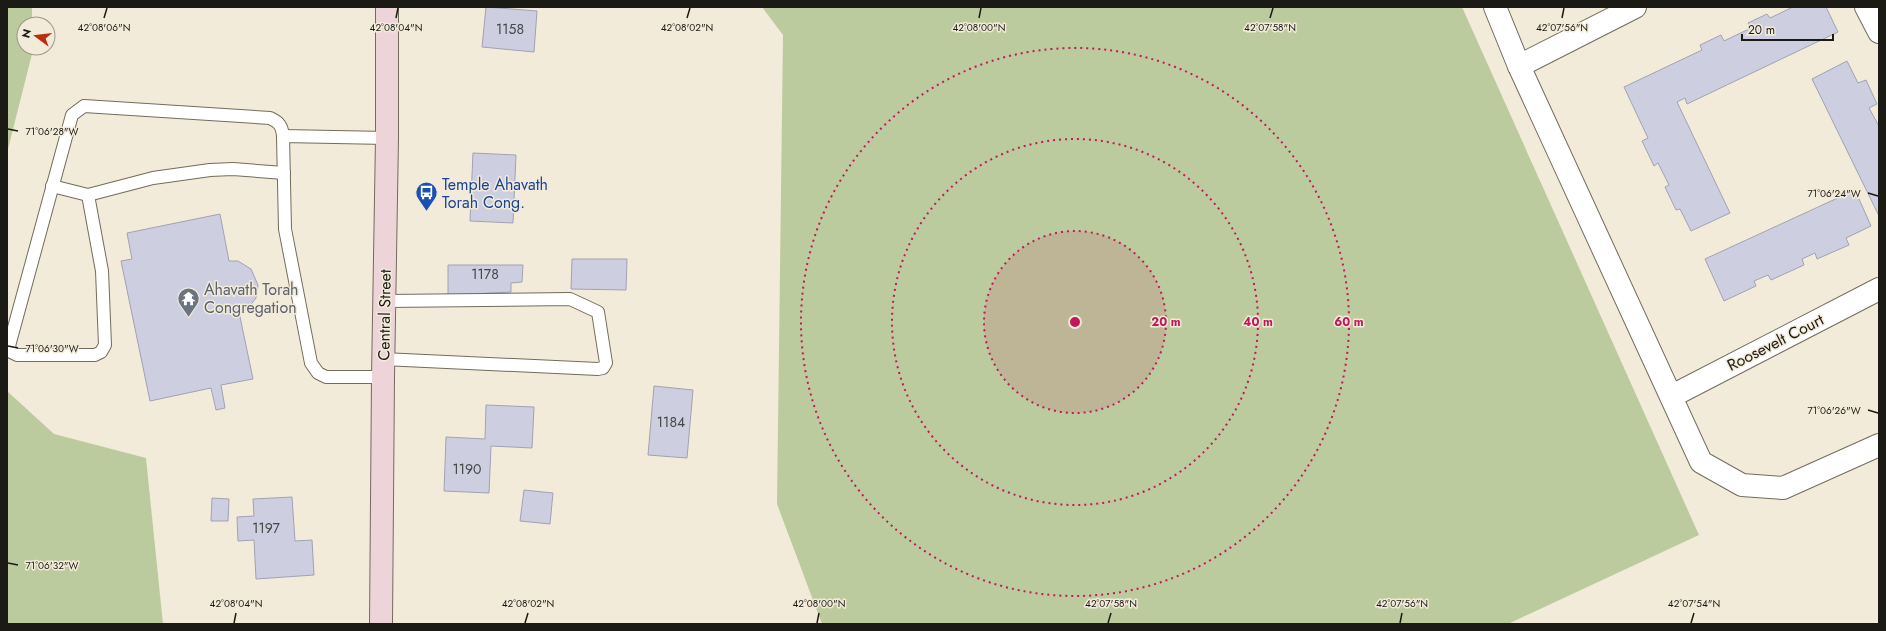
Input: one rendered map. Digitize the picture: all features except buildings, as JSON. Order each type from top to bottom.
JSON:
[{"type":"main road","name":"Central Street","points":[[381,624],[387,138],[387,7]]},
{"type":"street","points":[[1495,7],[1519,66],[1672,396],[1701,462],[1742,485],[1783,488],[1879,444]]},
{"type":"street","points":[[1519,66],[1635,7]]},
{"type":"street","points":[[1866,7],[1879,32]]},
{"type":"street","name":"Roosevelt Court","points":[[1672,396],[1879,289]]},
{"type":"lane","points":[[88,195],[102,270],[105,345],[101,352],[95,355],[17,355],[11,352],[9,346],[52,186],[72,115],[84,106],[270,118],[278,121],[282,128],[283,136],[285,229],[311,363],[318,372],[326,378],[383,368],[598,370],[603,368],[606,363],[598,312],[570,299],[384,301]]},
{"type":"lane","points":[[283,136],[387,138]]},
{"type":"lane","points":[[52,186],[88,195],[153,178],[210,170],[233,169],[284,173]]},
{"type":"green space","points":[[7,7],[32,7],[32,16],[16,16],[16,56],[31,56],[7,153]]},
{"type":"green space","points":[[762,7],[1462,7],[1699,535],[1508,624],[822,624],[777,504],[783,35]]},
{"type":"green space","points":[[7,391],[54,434],[146,458],[163,624],[7,624]]},
{"type":"place","name":"Temple Ahavath Torah Cong.","points":[[426,212]]},
{"type":"place","name":"Ahavath Torah Congregation","points":[[189,318]]}]
